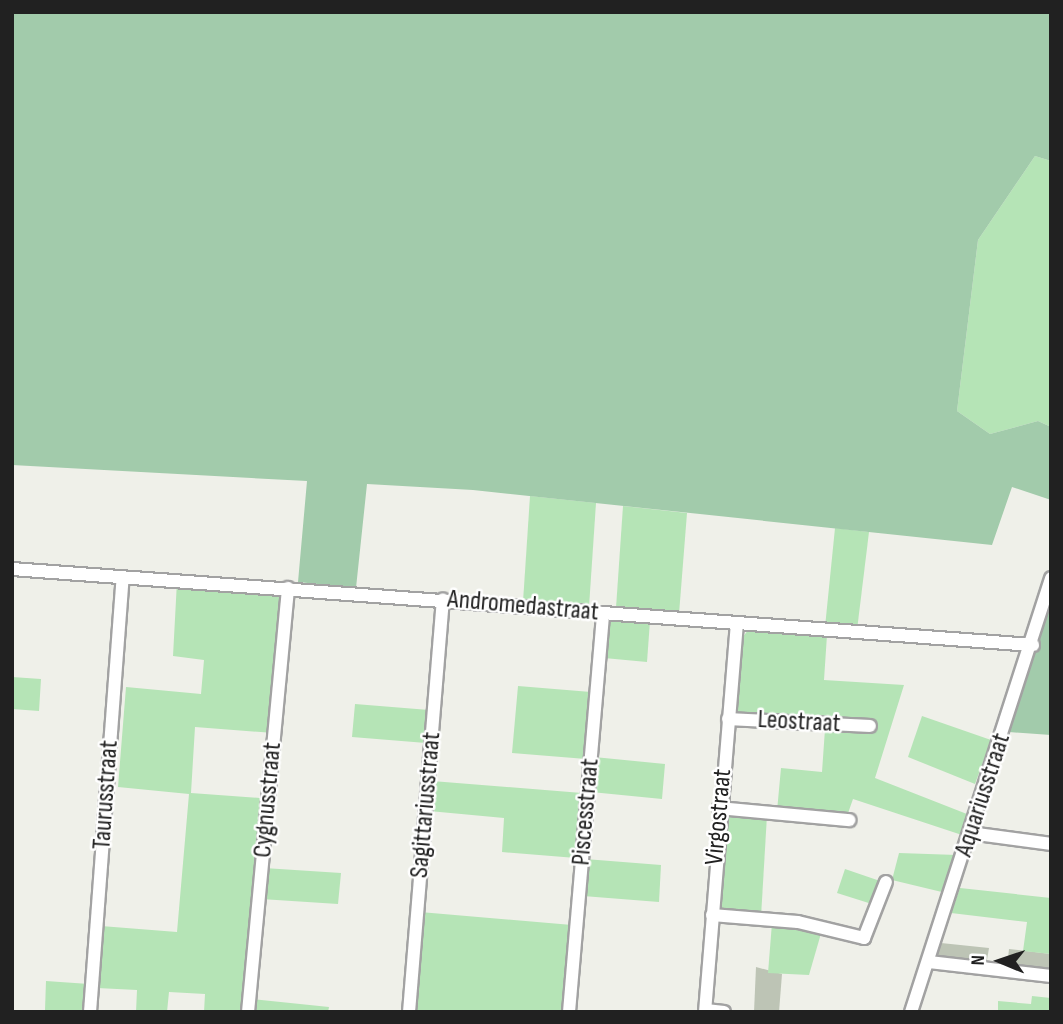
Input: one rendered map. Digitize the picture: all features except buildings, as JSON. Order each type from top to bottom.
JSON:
[{"type":"street","name":"Andromedastraat","points":[[12,569],[1033,645]]},
{"type":"street","name":"Taurusstraat","points":[[90,1012],[123,578]]},
{"type":"street","name":"Aquariusstraat","points":[[911,1012],[1033,645],[1051,578]]},
{"type":"street","name":"Cygnusstraat","points":[[248,1012],[288,588]]},
{"type":"street","name":"Sagittariusstraat","points":[[409,1012],[443,599]]},
{"type":"street","name":"Piscesstraat","points":[[569,1012],[603,613]]},
{"type":"street","name":"Virgostraat","points":[[705,1011],[719,808],[737,624]]},
{"type":"street","name":"Leostraat","points":[[728,719],[870,726]]},
{"type":"street","points":[[719,808],[849,820]]},
{"type":"street","points":[[970,833],[1051,844]]},
{"type":"street","points":[[712,915],[798,922],[864,938],[887,882]]},
{"type":"street","points":[[929,961],[1051,976]]},
{"type":"street","points":[[705,1011],[724,1012]]},
{"type":"shaded area","points":[[941,943],[989,948],[986,966],[936,959]]},
{"type":"shaded area","points":[[1009,949],[1051,954],[1051,973],[1007,968]]},
{"type":"shaded area","points":[[756,967],[782,974],[779,1012],[754,1012]]},
{"type":"green space","points":[[12,12],[1051,12],[1051,161],[1035,156],[978,240],[957,411],[990,434],[1038,421],[1051,427],[1051,500],[1012,487],[992,545],[473,490],[367,484],[356,588],[298,582],[307,481],[12,465]]},
{"type":"green space","points":[[1035,156],[1051,161],[1051,427],[1038,421],[990,434],[957,411],[978,240]]},
{"type":"green space","points":[[530,496],[596,503],[589,607],[523,602]]},
{"type":"green space","points":[[623,506],[687,513],[679,614],[616,608]]},
{"type":"green space","points":[[835,528],[869,532],[857,630],[825,627]]},
{"type":"green space","points":[[177,581],[282,594],[274,733],[195,727],[191,793],[260,798],[244,1012],[204,1012],[205,994],[169,992],[167,1012],[136,1012],[137,990],[97,988],[101,926],[177,932],[189,794],[118,787],[126,687],[201,694],[204,660],[173,656]]},
{"type":"green space","points":[[1051,601],[1051,735],[1009,732]]},
{"type":"green space","points":[[611,619],[650,621],[647,662],[604,658]]},
{"type":"green space","points":[[749,629],[827,635],[824,680],[904,685],[875,778],[972,816],[965,836],[853,799],[847,816],[777,811],[781,768],[822,772],[825,729],[870,732],[872,723],[736,714],[738,643]]},
{"type":"green space","points":[[12,677],[41,679],[39,711],[12,709]]},
{"type":"green space","points":[[518,686],[591,692],[586,759],[512,753]]},
{"type":"green space","points":[[355,704],[429,710],[426,743],[352,737]]},
{"type":"green space","points":[[922,716],[991,740],[975,784],[908,757]]},
{"type":"green space","points":[[594,757],[665,764],[662,799],[591,792]]},
{"type":"green space","points":[[432,781],[582,793],[576,858],[502,852],[504,818],[429,811]]},
{"type":"green space","points":[[725,812],[767,815],[761,917],[721,914],[715,905]]},
{"type":"green space","points":[[899,853],[957,855],[946,893],[892,880]]},
{"type":"green space","points":[[585,859],[661,865],[659,902],[583,896]]},
{"type":"green space","points":[[264,868],[341,873],[338,904],[261,899]]},
{"type":"green space","points":[[845,869],[883,882],[875,905],[837,893]]},
{"type":"green space","points":[[960,888],[1051,898],[1051,954],[1023,951],[1027,922],[951,913]]},
{"type":"green space","points":[[420,912],[572,925],[565,1012],[412,1012]]},
{"type":"green space","points":[[772,923],[822,930],[809,975],[768,973]]},
{"type":"green space","points":[[46,981],[89,984],[87,1012],[45,1010]]},
{"type":"green space","points":[[1032,996],[1051,998],[1051,1012],[998,1012],[998,1001],[1031,1004]]},
{"type":"green space","points":[[252,999],[329,1007],[328,1012],[251,1012]]}]
